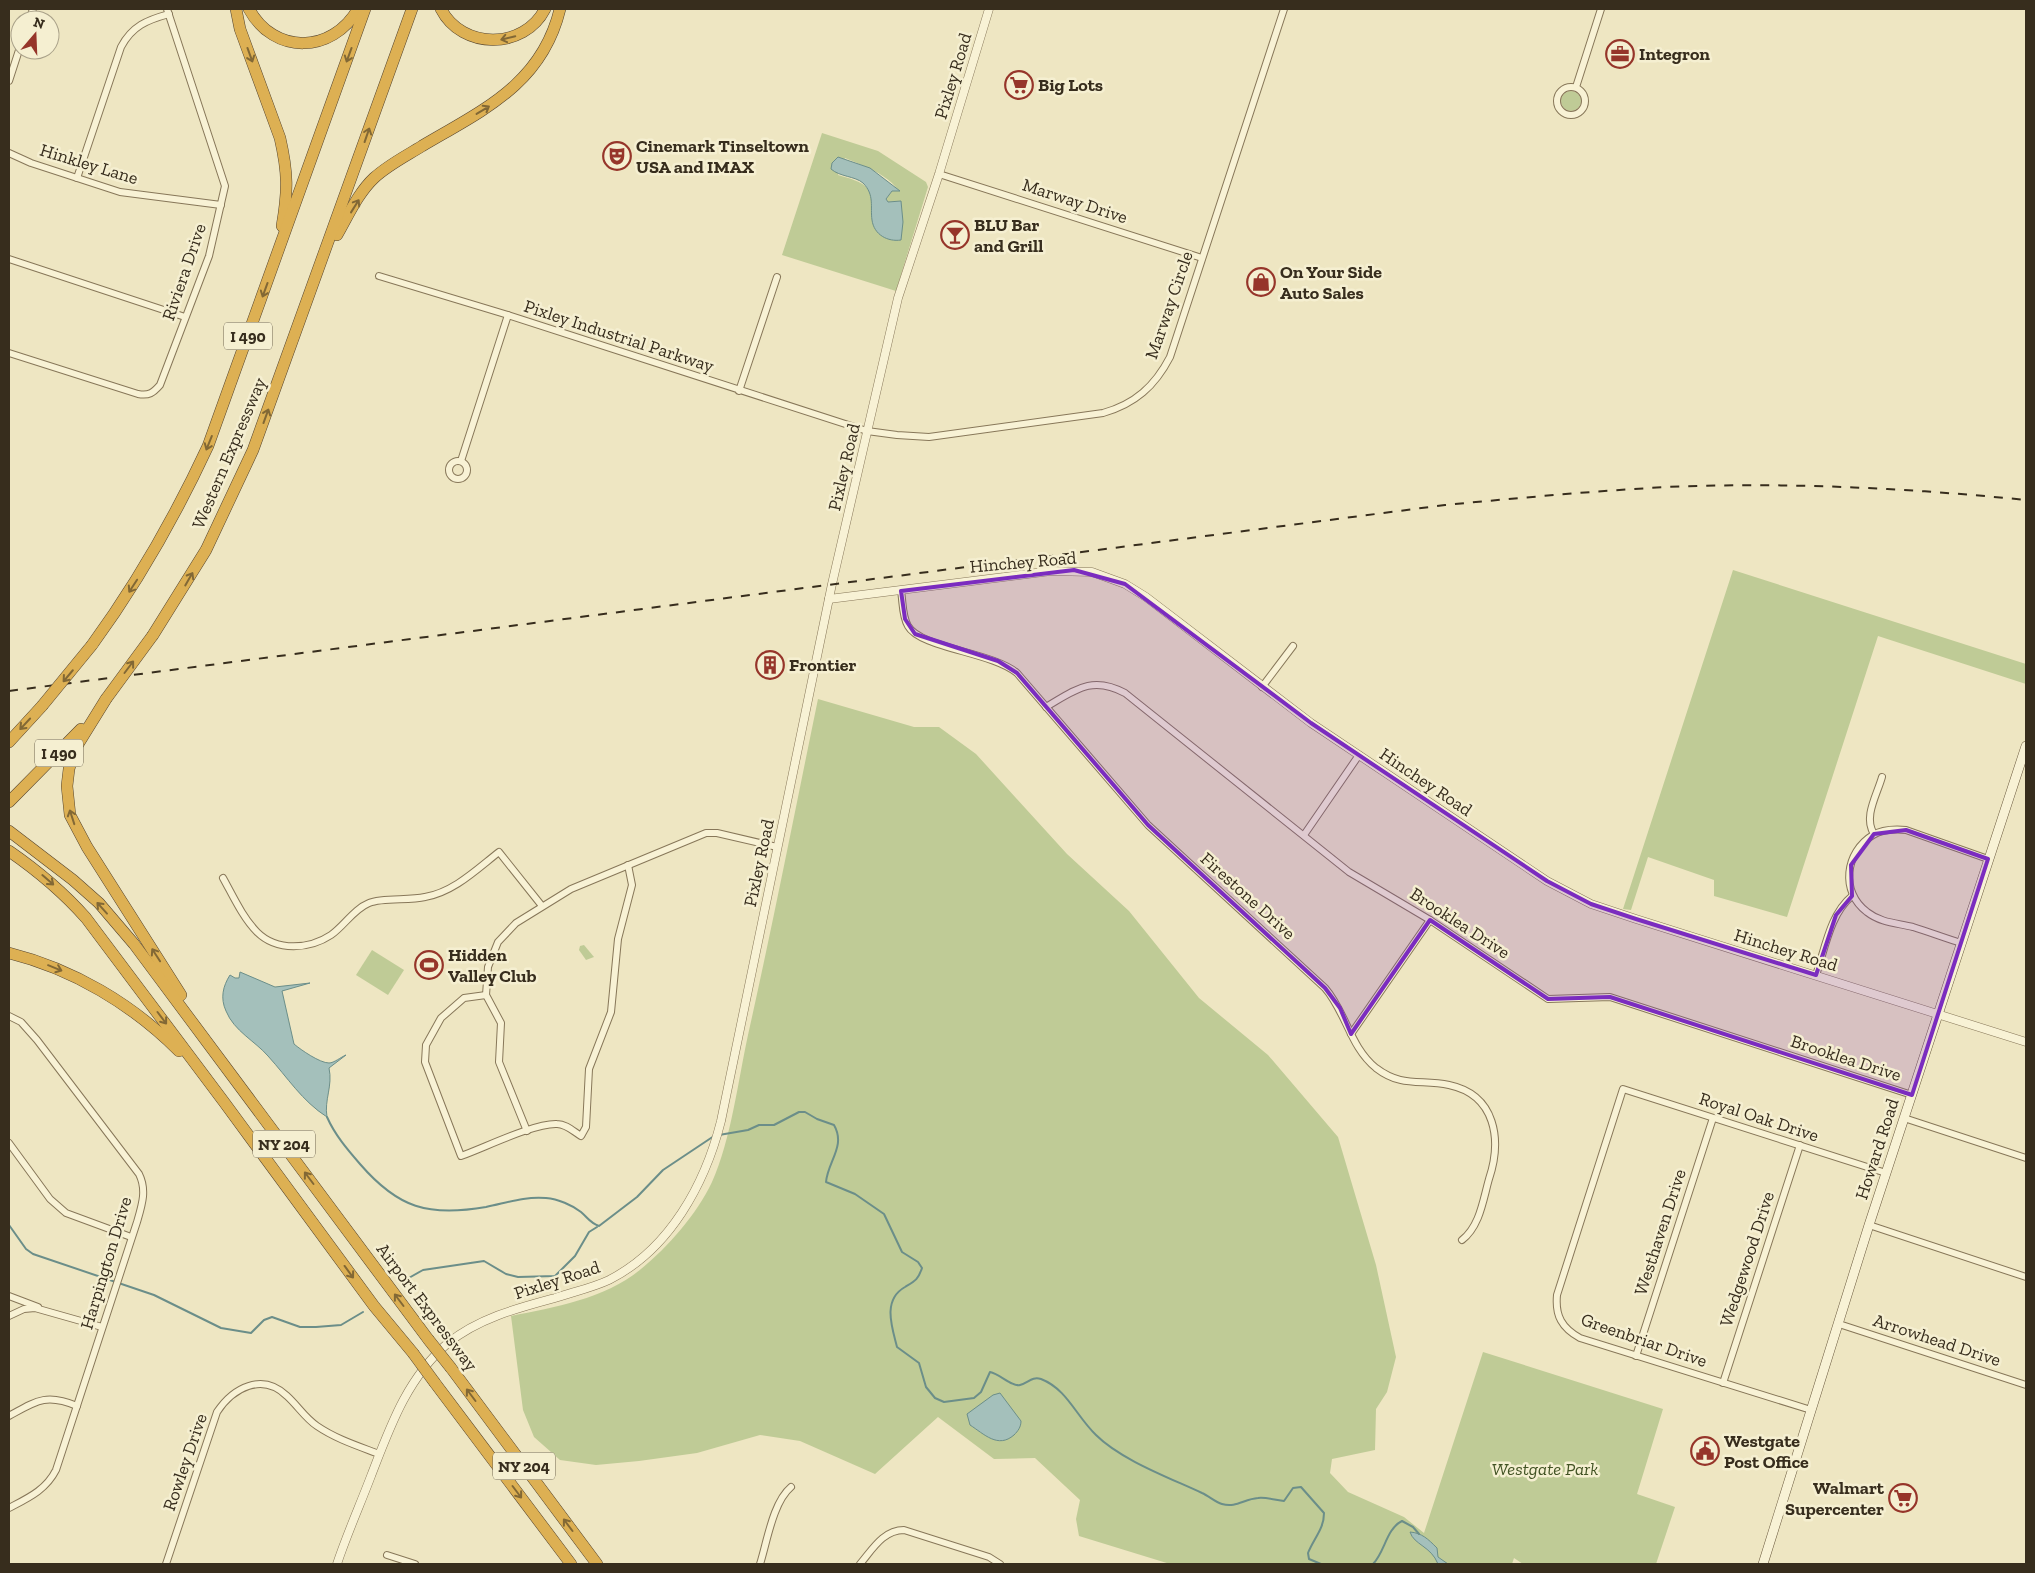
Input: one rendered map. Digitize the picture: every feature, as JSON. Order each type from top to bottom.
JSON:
[{"type":"highway","points":[[236,9],[240,29],[280,138],[288,174],[287,198],[275,261]]},
{"type":"highway","points":[[249,9],[258,23],[271,35],[301,44],[316,42],[339,32],[358,9]]},
{"type":"highway","name":"Western Expressway","points":[[9,742],[42,706],[92,645],[148,564],[187,493],[208,446],[365,9]]},
{"type":"highway","name":"Western Expressway","points":[[9,802],[71,741],[106,699],[154,635],[206,550],[240,481],[322,263],[412,9]]},
{"type":"highway","points":[[441,9],[455,26],[468,34],[482,39],[496,40],[508,39],[529,28],[546,9]]},
{"type":"highway","points":[[322,263],[356,203],[373,179],[389,166],[495,102],[523,79],[536,63],[554,31],[560,9]]},
{"type":"highway","points":[[106,699],[76,750],[69,769],[66,786],[70,815],[87,847],[229,1070]]},
{"type":"highway","points":[[9,831],[44,856],[99,903],[134,944],[229,1070]]},
{"type":"highway","points":[[9,851],[34,868],[64,894],[86,918],[224,1102]]},
{"type":"highway","points":[[9,953],[54,968],[99,989],[122,1004],[166,1038],[224,1102]]},
{"type":"highway","name":"Airport Expressway","points":[[229,1070],[597,1564]]},
{"type":"highway","name":"NY 204","points":[[224,1102],[374,1306],[413,1354],[572,1564]]},
{"type":"main road","name":"Howard Road","points":[[1763,1564],[1869,1225],[2026,746]]},
{"type":"street","name":"Pixley Road","points":[[337,1564],[395,1416],[410,1386],[428,1363],[448,1343],[463,1332],[502,1313],[609,1280],[642,1257],[658,1242],[685,1208],[698,1187],[717,1137],[829,599],[898,298],[939,174],[989,9]]},
{"type":"street","name":"Marway Circle","points":[[867,431],[929,437],[1101,414],[1125,405],[1156,381],[1170,357],[1284,9]]},
{"type":"street","points":[[1576,88],[1601,9]]},
{"type":"street","points":[[77,178],[127,34],[143,22],[168,11]]},
{"type":"street","name":"Riviera Drive","points":[[9,353],[147,396],[154,392],[160,384],[209,256],[225,186],[168,11]]},
{"type":"street","points":[[9,81],[16,60]]},
{"type":"street","points":[[1566,88],[1576,88],[1583,93],[1584,106],[1574,115],[1565,114],[1557,103],[1559,94],[1566,88]]},
{"type":"street","name":"Hinkley Lane","points":[[9,153],[77,178],[134,195],[221,205]]},
{"type":"street","name":"Marway Drive","points":[[939,174],[1202,258]]},
{"type":"street","points":[[9,259],[185,317]]},
{"type":"street","points":[[379,276],[508,315]]},
{"type":"street","points":[[739,391],[777,277]]},
{"type":"street","name":"Pixley Industrial Parkway","points":[[461,462],[508,315],[867,431]]},
{"type":"street","name":"Hinchey Road","points":[[829,599],[1051,571],[1074,570],[1108,576],[1146,597],[1262,687],[1358,755],[1573,896],[1627,916],[2026,1042]]},
{"type":"street","name":"Firestone Drive","points":[[902,591],[905,619],[914,634],[1008,665],[1148,825],[1325,988],[1340,1008],[1351,1034],[1372,1064],[1390,1076],[1406,1082],[1442,1084],[1456,1087],[1470,1094],[1486,1108],[1495,1129],[1495,1158],[1473,1232],[1462,1240]]},
{"type":"street","points":[[1262,687],[1293,646]]},
{"type":"street","name":"Brooklea Drive","points":[[1046,707],[1077,688],[1090,684],[1114,687],[1125,693],[1349,872],[1430,920],[1548,999],[1610,997],[1912,1095]]},
{"type":"street","points":[[1304,835],[1358,755]]},
{"type":"street","points":[[1874,834],[1869,823],[1882,778]]},
{"type":"street","points":[[1961,943],[1877,919],[1866,912],[1852,896],[1849,878],[1851,865],[1856,853],[1874,834],[1884,830],[1906,830],[1988,859]]},
{"type":"street","points":[[527,1131],[499,1062],[501,1023],[486,994],[488,967],[498,942],[509,929],[571,889],[706,833],[717,833],[777,847]]},
{"type":"street","points":[[223,878],[258,933],[272,941],[288,946],[304,946],[322,940],[333,934],[370,902],[426,898],[442,892],[464,879],[499,852],[542,906]]},
{"type":"street","points":[[486,994],[464,998],[441,1018],[426,1045],[425,1062],[461,1156],[527,1131],[556,1124],[564,1126],[581,1136],[584,1132],[587,1076],[611,1012],[618,939],[631,890],[628,865]]},
{"type":"street","points":[[1816,975],[1836,915],[1844,903],[1852,896]]},
{"type":"street","points":[[1351,1034],[1430,920]]},
{"type":"street","name":"Harpington Drive","points":[[9,1016],[21,1022],[32,1034],[144,1183],[143,1199],[120,1273],[50,1482],[42,1490],[9,1508]]},
{"type":"street","name":"Royal Oak Drive","points":[[1623,1089],[1886,1173]]},
{"type":"street","name":"Greenbriar Drive","points":[[1623,1089],[1556,1295],[1558,1317],[1571,1334],[1810,1410]]},
{"type":"street","name":"Westhaven Drive","points":[[1636,1356],[1713,1118]]},
{"type":"street","points":[[1904,1118],[2026,1158]]},
{"type":"street","points":[[9,1143],[50,1199],[66,1214],[131,1237]]},
{"type":"street","name":"Wedgewood Drive","points":[[1723,1383],[1800,1145]]},
{"type":"street","points":[[1869,1225],[2026,1277]]},
{"type":"street","points":[[9,1296],[102,1327]]},
{"type":"street","points":[[9,1316],[24,1309],[45,1309]]},
{"type":"street","name":"Arrowhead Drive","points":[[1838,1324],[2026,1385]]},
{"type":"street","name":"Rowley Drive","points":[[166,1564],[216,1412],[226,1399],[239,1389],[259,1385],[278,1390],[318,1428],[379,1454]]},
{"type":"street","points":[[9,1416],[40,1399],[49,1398],[77,1406]]},
{"type":"street","points":[[760,1564],[778,1505],[782,1496],[790,1487]]},
{"type":"street","points":[[860,1564],[887,1534],[896,1530],[904,1530],[990,1557],[1000,1564]]},
{"type":"street","points":[[387,1554],[415,1564]]},
{"type":"highlighted area","points":[[1074,570],[1125,584],[1311,723],[1547,881],[1591,904],[1636,919],[1816,975],[1836,915],[1852,896],[1851,865],[1874,834],[1906,830],[1988,859],[1912,1095],[1610,997],[1548,999],[1430,920],[1351,1034],[1340,1008],[1325,988],[1148,825],[1017,673],[998,661],[915,634],[905,619],[901,591]]},
{"type":"green space","points":[[1567,91],[1575,91],[1581,97],[1581,105],[1575,111],[1567,111],[1561,105],[1561,97]]},
{"type":"green space","points":[[822,133],[878,151],[926,182],[928,187],[896,291],[782,255]],"holes":[[[845,158],[882,175],[899,191],[892,191],[886,199],[888,202],[901,201],[872,222],[872,201],[868,189],[857,181],[838,175]]]},
{"type":"green space","points":[[1733,570],[2026,664],[2026,684],[1878,636],[1787,917],[1714,896],[1714,880],[1648,857],[1631,910],[1623,909]]},
{"type":"green space","name":"Westgate Park","points":[[818,699],[914,727],[939,727],[976,754],[1067,854],[1129,911],[1199,998],[1268,1055],[1338,1137],[1376,1265],[1396,1357],[1387,1392],[1376,1409],[1375,1450],[1332,1459],[1330,1473],[1348,1492],[1404,1517],[1424,1533],[1483,1352],[1663,1409],[1637,1494],[1675,1507],[1656,1564],[1523,1564],[1514,1558],[1512,1564],[1170,1564],[1079,1536],[1076,1519],[1080,1500],[1035,1458],[994,1459],[938,1417],[875,1474],[800,1441],[760,1435],[697,1453],[596,1465],[560,1460],[534,1437],[523,1410],[511,1316],[596,1295],[612,1288],[641,1269],[671,1240],[690,1218],[706,1194],[719,1166],[733,1110]]},
{"type":"green space","points":[[584,945],[594,957],[586,960],[579,950],[580,946]]},
{"type":"green space","points":[[372,950],[404,970],[388,995],[356,975]]},
{"type":"water","points":[[838,157],[870,168],[900,191],[892,191],[886,199],[888,202],[901,201],[903,222],[901,240],[887,239],[876,230],[872,220],[871,197],[867,188],[860,181],[839,174],[831,169],[832,163]]},
{"type":"water","points":[[240,972],[275,987],[310,983],[282,991],[294,1044],[311,1056],[329,1063],[346,1055],[329,1068],[330,1081],[327,1117],[310,1104],[268,1056],[239,1030],[230,1018],[223,1001],[224,988],[230,975],[239,978]]},
{"type":"water","points":[[1000,1393],[1021,1421],[1020,1427],[1015,1433],[1002,1441],[991,1439],[970,1425],[967,1414],[993,1395]]},
{"type":"water","points":[[1410,1532],[1428,1539],[1437,1548],[1438,1557],[1448,1564],[1438,1564],[1431,1553],[1415,1540]]},
{"type":"waterway","points":[[719,1135],[748,1130],[759,1125],[774,1125],[799,1112],[805,1112],[834,1125],[838,1140],[826,1182],[855,1194],[884,1214],[902,1252],[918,1262],[922,1268],[916,1280],[898,1292],[893,1299],[891,1323],[897,1347],[919,1363],[926,1387],[935,1398],[944,1402],[974,1398],[981,1392],[990,1372],[1017,1385],[1035,1378],[1041,1379],[1058,1389],[1089,1428],[1106,1444],[1132,1460],[1205,1494],[1219,1503],[1232,1505],[1261,1498],[1284,1501],[1293,1488],[1301,1487],[1324,1513],[1321,1529],[1308,1553],[1309,1559],[1321,1564]]},
{"type":"waterway","points":[[327,1117],[342,1142],[360,1164],[374,1179],[401,1200],[416,1206],[447,1211],[486,1207],[523,1199],[546,1198],[560,1201],[573,1207],[599,1226],[637,1197],[663,1170],[714,1136]]},
{"type":"waterway","points":[[9,1225],[26,1249],[33,1254],[154,1295],[221,1328],[251,1333],[264,1320],[272,1317],[300,1327],[341,1325],[363,1312]]},
{"type":"waterway","points":[[407,1279],[423,1270],[484,1261],[506,1274],[518,1277],[555,1276],[575,1256],[589,1232],[597,1227]]},
{"type":"waterway","points":[[1373,1564],[1392,1529],[1402,1521],[1413,1527],[1419,1534]]},
{"type":"railway","points":[[9,691],[1445,505],[1667,487],[1757,485],[1892,489],[2026,500]]},
{"type":"place","name":"Integron","points":[[1620,54]]},
{"type":"place","name":"Big Lots","points":[[1019,85]]},
{"type":"place","name":"Cinemark Tinseltown USA and IMAX","points":[[617,156]]},
{"type":"place","name":"BLU Bar and Grill","points":[[955,235]]},
{"type":"place","name":"On Your Side Auto Sales","points":[[1261,282]]},
{"type":"place","name":"Frontier","points":[[770,665]]},
{"type":"place","name":"Hidden Valley Club","points":[[429,965]]},
{"type":"place","name":"Westgate Post Office","points":[[1705,1451]]},
{"type":"place","name":"Walmart Supercenter","points":[[1903,1498]]}]
